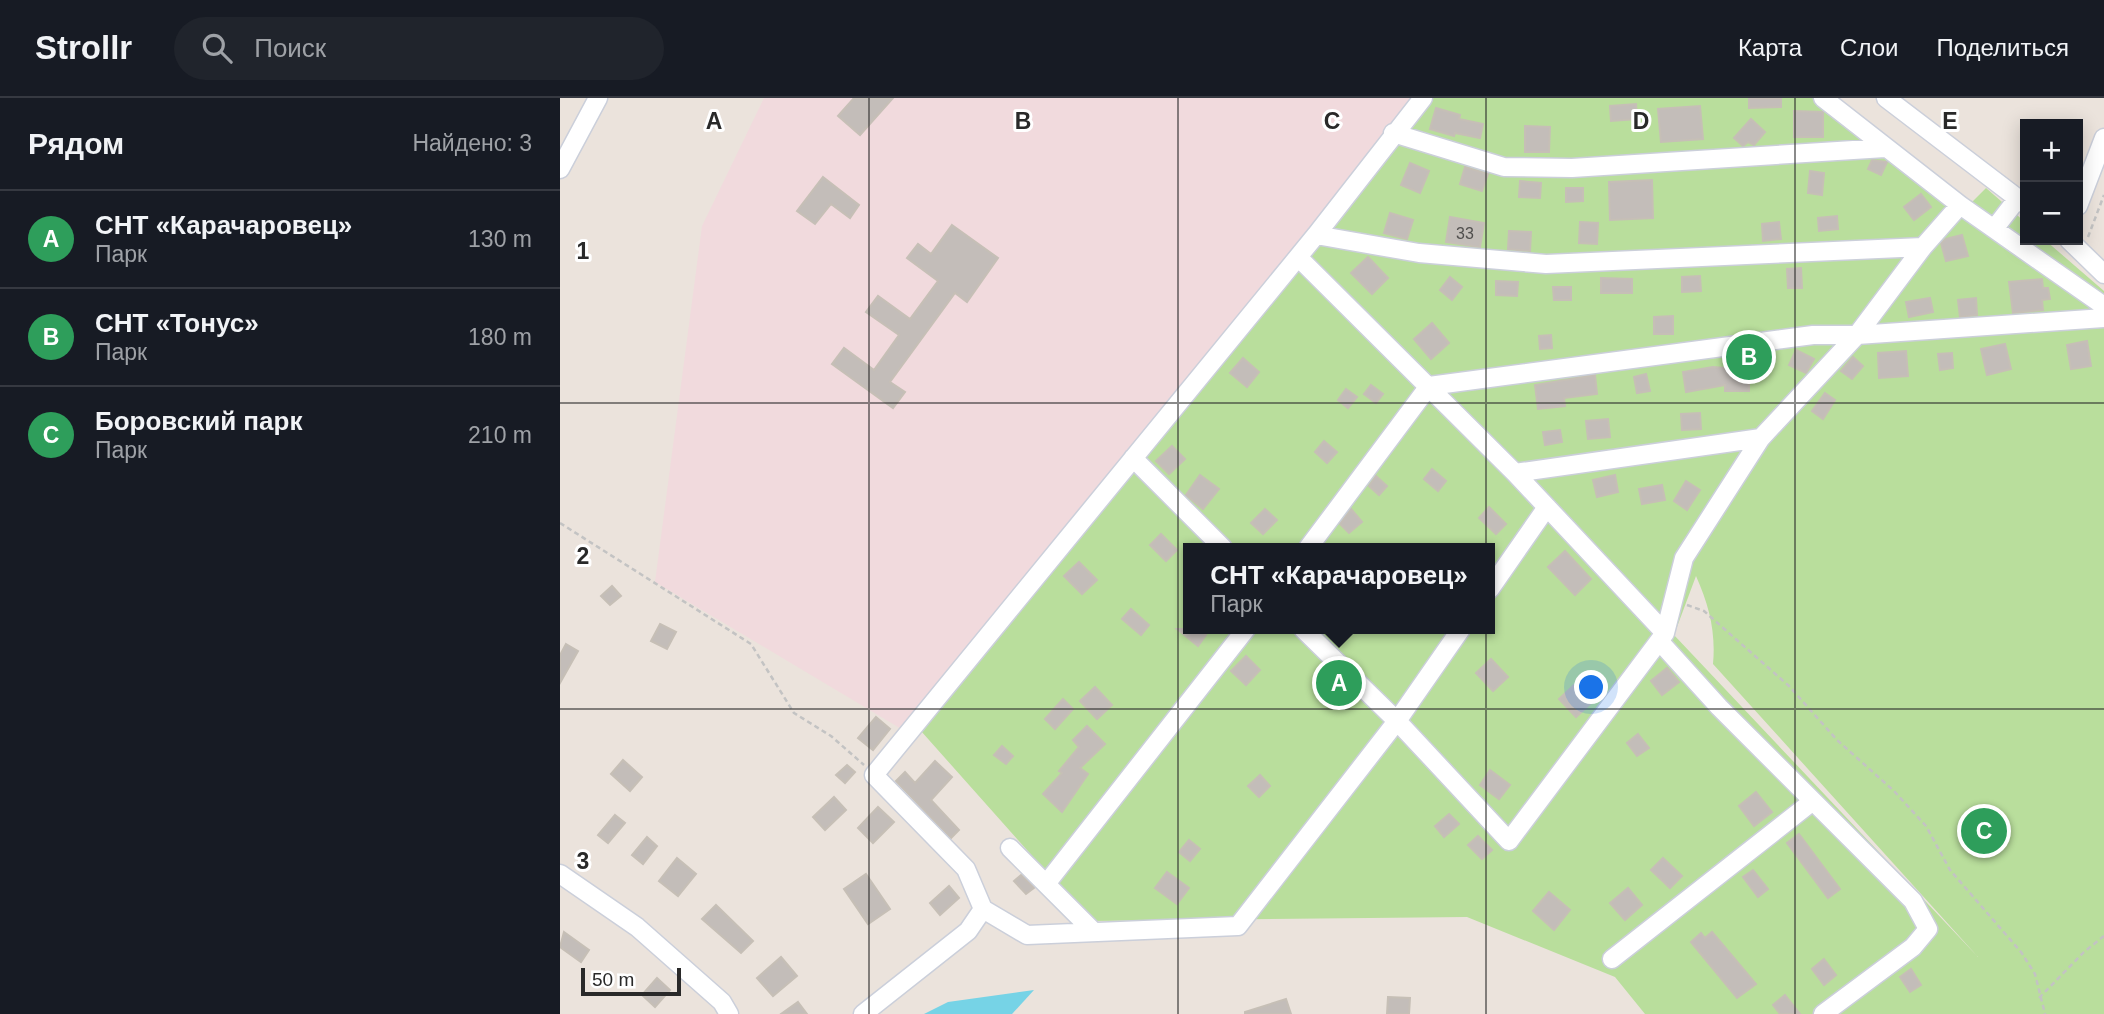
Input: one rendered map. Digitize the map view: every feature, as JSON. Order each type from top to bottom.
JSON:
[{"type":"street","points":[[560,169],[598,98]]},
{"type":"street","points":[[1423,98],[1316,235],[874,775],[966,869],[983,909],[1027,935],[1238,926],[1396,721],[1457,634]]},
{"type":"street","points":[[1823,98],[1960,205],[2104,306]]},
{"type":"street","points":[[1886,98],[2020,199]]},
{"type":"street","points":[[1393,133],[1504,167],[1572,168],[1885,148]]},
{"type":"street","points":[[2083,193],[2104,138]]},
{"type":"street","points":[[1994,229],[2020,203]]},
{"type":"street","points":[[1308,634],[1396,721],[1509,842],[1663,638],[1684,558],[1761,438],[1857,335],[1923,247],[1960,205]]},
{"type":"street","points":[[1316,235],[1419,253],[1546,264],[1923,247]]},
{"type":"street","points":[[2074,245],[2104,274]]},
{"type":"street","points":[[1298,257],[1515,472],[1813,801],[1913,901],[1928,929],[1913,947],[1823,1014]]},
{"type":"street","points":[[1312,543],[1429,386],[1814,335],[1857,335],[2104,318]]},
{"type":"street","points":[[1515,472],[1761,438]]},
{"type":"street","points":[[1133,458],[1218,543]]},
{"type":"street","points":[[1495,581],[1547,507]]},
{"type":"street","points":[[1046,884],[1242,634]]},
{"type":"street","points":[[1612,959],[1813,801]]},
{"type":"street","points":[[1010,848],[1094,932]]},
{"type":"street","points":[[560,874],[637,926],[722,1002],[729,1014]]},
{"type":"street","points":[[863,1014],[968,931],[983,909]]},
{"type":"path","points":[[2096,245],[2088,237],[2104,195]]},
{"type":"path","points":[[560,523],[751,644],[794,713],[831,736],[874,775]]},
{"type":"path","points":[[1673,600],[1704,611],[1734,636],[1789,686],[1837,740],[1926,826],[1950,870],[2021,952],[2035,974],[2045,1014]]},
{"type":"path","points":[[2039,998],[2084,952],[2104,936]]},
{"type":"shaded area","points":[[764,98],[1419,98],[903,730],[655,582],[702,226]]},
{"type":"green space","points":[[1419,98],[1836,98],[1972,202],[1986,188],[2020,218],[2020,245],[2051,245],[2104,291],[2104,1014],[1645,1014],[1615,977],[1467,917],[1090,921],[921,731]],"holes":[[[1696,576],[1711,619],[1713,664],[1978,957],[1674,635]]]},
{"type":"water","points":[[1034,990],[1012,1014],[924,1014],[948,1002]]},
{"type":"building","points":[[854,98],[893,98],[860,135],[838,116]]},
{"type":"building","points":[[1749,98],[1781,98],[1781,107],[1749,108]]},
{"type":"building","points":[[1636,104],[1637,119],[1611,121],[1610,106]]},
{"type":"building","points":[[1700,106],[1703,139],[1661,142],[1658,109]]},
{"type":"building","points":[[1436,108],[1460,115],[1459,119],[1483,124],[1480,138],[1455,133],[1454,136],[1430,129]]},
{"type":"building","points":[[1794,111],[1823,112],[1823,137],[1794,137]]},
{"type":"building","points":[[1751,119],[1765,132],[1754,145],[1748,142],[1743,146],[1734,138]]},
{"type":"building","points":[[1525,126],[1550,127],[1549,152],[1525,152]]},
{"type":"building","points":[[1872,160],[1887,162],[1881,175],[1868,169]]},
{"type":"building","points":[[1410,163],[1429,171],[1420,193],[1401,185]]},
{"type":"building","points":[[1465,167],[1488,174],[1482,191],[1460,184]]},
{"type":"building","points":[[1810,171],[1824,173],[1822,195],[1808,193]]},
{"type":"building","points":[[823,177],[859,205],[850,218],[831,204],[815,224],[797,211]]},
{"type":"building","points":[[1652,180],[1653,218],[1610,220],[1609,182]]},
{"type":"building","points":[[1520,181],[1541,183],[1540,198],[1519,197]]},
{"type":"building","points":[[1566,188],[1583,188],[1583,201],[1566,202]]},
{"type":"building","points":[[1921,194],[1931,207],[1914,220],[1904,207]]},
{"type":"building","points":[[1390,213],[1413,220],[1407,239],[1384,233]]},
{"type":"building","points":[[1837,216],[1838,229],[1819,231],[1818,218]]},
{"type":"building","points":[[1450,217],[1484,223],[1480,247],[1446,242]]},
{"type":"building","points":[[1580,222],[1598,223],[1597,244],[1579,243]]},
{"type":"building","points":[[1779,222],[1781,239],[1763,241],[1762,224]]},
{"type":"building","points":[[952,225],[998,258],[967,302],[955,293],[890,382],[905,392],[893,408],[832,364],[844,348],[874,370],[899,335],[866,312],[878,296],[910,319],[938,281],[907,258],[918,244],[931,254]]},
{"type":"building","points":[[1509,231],[1531,232],[1530,251],[1508,249]]},
{"type":"building","points":[[1962,235],[1968,256],[1946,261],[1941,243]]},
{"type":"building","points":[[1368,257],[1388,278],[1372,294],[1351,273]]},
{"type":"building","points":[[1801,268],[1802,288],[1788,288],[1787,269]]},
{"type":"building","points":[[1700,276],[1701,291],[1682,292],[1682,277]]},
{"type":"building","points":[[1450,277],[1462,287],[1452,300],[1440,290]]},
{"type":"building","points":[[1601,278],[1632,279],[1632,293],[1601,293]]},
{"type":"building","points":[[2042,279],[2043,288],[2048,288],[2050,299],[2042,300],[2043,310],[2013,313],[2009,282]]},
{"type":"building","points":[[1496,281],[1518,282],[1517,296],[1496,295]]},
{"type":"building","points":[[1553,287],[1571,287],[1571,300],[1554,300]]},
{"type":"building","points":[[1930,298],[1933,312],[1909,317],[1906,302]]},
{"type":"building","points":[[1976,298],[1977,315],[1960,317],[1958,300]]},
{"type":"building","points":[[1673,316],[1673,334],[1654,334],[1654,317]]},
{"type":"building","points":[[1432,323],[1449,343],[1431,359],[1414,339]]},
{"type":"building","points":[[1551,335],[1552,348],[1540,349],[1539,336]]},
{"type":"building","points":[[2087,341],[2091,366],[2071,369],[2067,345]]},
{"type":"building","points":[[2005,344],[2011,369],[1987,375],[1981,349]]},
{"type":"building","points":[[1796,350],[1814,359],[1806,373],[1789,365]]},
{"type":"building","points":[[1906,351],[1908,376],[1879,378],[1878,353]]},
{"type":"building","points":[[1766,353],[1768,368],[1754,370],[1752,355]]},
{"type":"building","points":[[1952,353],[1953,368],[1940,370],[1938,354]]},
{"type":"building","points":[[1853,357],[1863,366],[1852,379],[1841,371]]},
{"type":"building","points":[[1243,358],[1259,372],[1247,387],[1230,373]]},
{"type":"building","points":[[1713,367],[1738,369],[1749,375],[1749,391],[1725,391],[1725,385],[1686,392],[1683,372]]},
{"type":"building","points":[[1646,374],[1650,391],[1637,393],[1634,377]]},
{"type":"building","points":[[1595,375],[1597,394],[1564,398],[1565,406],[1538,409],[1535,385]]},
{"type":"building","points":[[1371,385],[1383,394],[1376,403],[1364,394]]},
{"type":"building","points":[[1346,389],[1357,397],[1348,408],[1338,400]]},
{"type":"building","points":[[1825,393],[1835,400],[1823,419],[1812,411]]},
{"type":"building","points":[[1700,413],[1701,429],[1682,430],[1681,414]]},
{"type":"building","points":[[1608,419],[1610,437],[1588,439],[1586,421]]},
{"type":"building","points":[[1560,430],[1562,442],[1545,445],[1543,432]]},
{"type":"building","points":[[1324,441],[1337,452],[1327,463],[1315,452]]},
{"type":"building","points":[[1172,446],[1185,459],[1169,474],[1156,461]]},
{"type":"building","points":[[1432,469],[1446,481],[1438,491],[1424,479]]},
{"type":"building","points":[[1200,475],[1219,489],[1203,509],[1186,495]]},
{"type":"building","points":[[1615,475],[1618,492],[1597,497],[1593,480]]},
{"type":"building","points":[[1376,476],[1387,486],[1379,495],[1369,486]]},
{"type":"building","points":[[1686,481],[1700,490],[1687,510],[1674,501]]},
{"type":"building","points":[[1662,485],[1665,500],[1642,504],[1639,489]]},
{"type":"building","points":[[1489,507],[1506,524],[1496,534],[1479,518]]},
{"type":"building","points":[[1265,509],[1277,520],[1263,534],[1251,523]]},
{"type":"building","points":[[1351,509],[1362,522],[1349,533],[1340,524]]},
{"type":"building","points":[[1161,534],[1177,550],[1166,561],[1150,545]]},
{"type":"building","points":[[1565,551],[1591,579],[1575,595],[1548,567]]},
{"type":"building","points":[[1079,562],[1097,580],[1082,594],[1064,576]]},
{"type":"building","points":[[612,586],[621,596],[610,605],[601,596]]},
{"type":"building","points":[[1131,609],[1149,625],[1141,635],[1122,619]]},
{"type":"building","points":[[660,624],[676,632],[667,649],[651,641]]},
{"type":"building","points":[[1183,634],[1205,634],[1198,646]]},
{"type":"building","points":[[566,644],[578,651],[560,683],[560,655]]},
{"type":"building","points":[[1246,656],[1260,670],[1246,685],[1231,671]]},
{"type":"building","points":[[1491,659],[1508,677],[1493,691],[1476,673]]},
{"type":"building","points":[[1667,668],[1679,682],[1662,695],[1651,681]]},
{"type":"building","points":[[1574,685],[1591,703],[1576,717],[1559,699]]},
{"type":"building","points":[[1095,687],[1112,705],[1097,719],[1080,701]]},
{"type":"building","points":[[1063,699],[1073,709],[1055,729],[1045,719]]},
{"type":"building","points":[[876,717],[890,729],[873,750],[858,738]]},
{"type":"building","points":[[1087,726],[1105,744],[1080,768],[1088,774],[1062,812],[1043,794],[1062,773],[1059,771],[1079,747],[1073,740]]},
{"type":"building","points":[[1638,734],[1649,748],[1637,756],[1627,743]]},
{"type":"building","points":[[1002,746],[1013,756],[1006,764],[994,755]]},
{"type":"building","points":[[623,760],[642,777],[630,791],[611,774]]},
{"type":"building","points":[[935,761],[952,777],[931,800],[959,830],[951,838],[896,781],[905,772],[915,783]]},
{"type":"building","points":[[847,765],[855,772],[845,783],[836,775]]},
{"type":"building","points":[[1490,770],[1510,785],[1499,799],[1480,785]]},
{"type":"building","points":[[1260,775],[1270,786],[1259,797],[1248,786]]},
{"type":"building","points":[[1756,792],[1772,812],[1754,826],[1739,806]]},
{"type":"building","points":[[834,797],[846,810],[825,830],[813,817]]},
{"type":"building","points":[[878,807],[894,822],[873,843],[858,828]]},
{"type":"building","points":[[1449,814],[1459,824],[1444,837],[1435,826]]},
{"type":"building","points":[[615,815],[625,823],[608,843],[598,835]]},
{"type":"building","points":[[1799,834],[1840,889],[1828,898],[1787,843]]},
{"type":"building","points":[[1478,836],[1492,850],[1482,859],[1468,845]]},
{"type":"building","points":[[647,837],[657,846],[643,864],[632,855]]},
{"type":"building","points":[[1189,840],[1200,849],[1190,861],[1179,852]]},
{"type":"building","points":[[677,858],[696,874],[678,896],[659,881]]},
{"type":"building","points":[[1663,858],[1682,876],[1670,888],[1651,870]]},
{"type":"building","points":[[1753,870],[1768,889],[1758,897],[1743,877]]},
{"type":"building","points":[[1167,872],[1189,888],[1177,904],[1155,888]]},
{"type":"building","points":[[866,874],[890,909],[868,924],[844,889]]},
{"type":"building","points":[[1021,875],[1034,888],[1026,894],[1014,881]]},
{"type":"building","points":[[949,886],[959,898],[940,915],[930,903]]},
{"type":"building","points":[[1628,888],[1642,905],[1625,920],[1610,903]]},
{"type":"building","points":[[1549,892],[1570,910],[1554,930],[1533,911]]},
{"type":"building","points":[[716,905],[753,941],[741,953],[702,919]]},
{"type":"building","points":[[564,932],[589,950],[581,962],[560,947]]},
{"type":"building","points":[[1712,932],[1756,984],[1737,998],[1691,942],[1701,933],[1705,938]]},
{"type":"building","points":[[781,957],[797,976],[773,996],[757,978]]},
{"type":"building","points":[[1824,959],[1836,975],[1824,985],[1812,969]]},
{"type":"building","points":[[1911,969],[1921,985],[1910,992],[1900,977]]},
{"type":"building","points":[[657,978],[670,990],[655,1007],[642,995]]},
{"type":"building","points":[[1785,995],[1800,1014],[1780,1014],[1773,1005]]},
{"type":"building","points":[[1388,997],[1410,998],[1409,1014],[1387,1014]]},
{"type":"building","points":[[1286,999],[1291,1014],[1245,1014],[1245,1012]]},
{"type":"building","points":[[798,1002],[807,1014],[781,1014]]},
{"type":"place","name":"СНТ «Тонус»","points":[[1749,357]]},
{"type":"place","name":"СНТ «Карачаровец»","points":[[1339,683]]},
{"type":"place","name":"Боровский парк","points":[[1984,831]]}]
